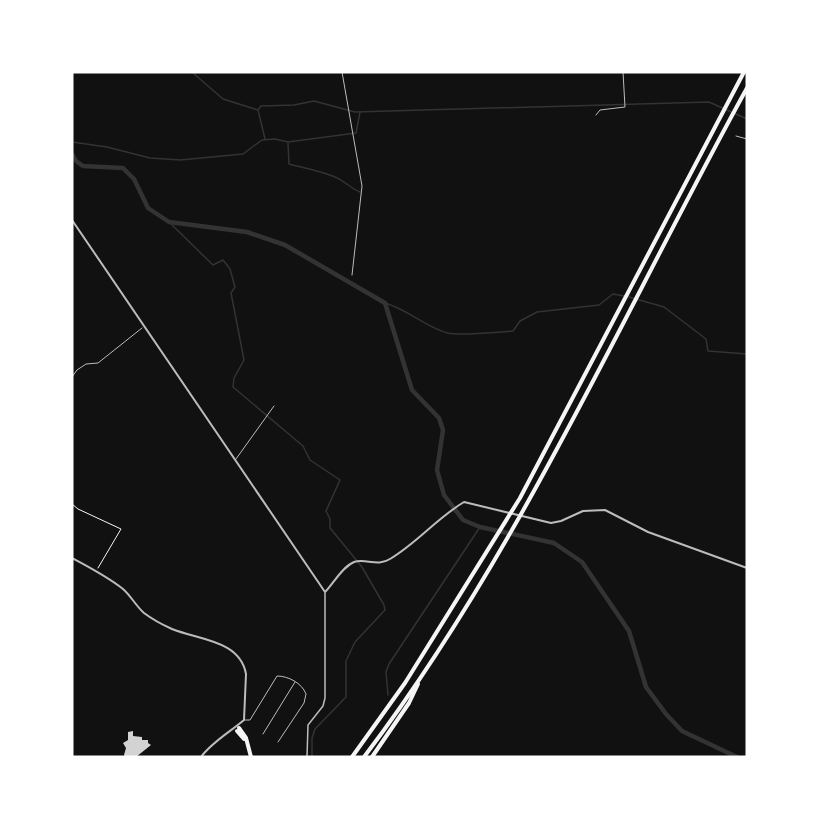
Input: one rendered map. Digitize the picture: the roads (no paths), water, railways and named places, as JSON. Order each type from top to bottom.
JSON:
[{"type":"highway","points":[[352,757],[405,683],[520,498],[744,72]]},
{"type":"highway","points":[[364,757],[422,674],[529,502],[597,378],[747,88]]},
{"type":"highway","points":[[372,757],[409,703],[422,674]]},
{"type":"highway","points":[[238,729],[246,738],[250,757]]},
{"type":"street","points":[[72,220],[324,592],[326,698],[323,706],[308,725],[307,757]]},
{"type":"street","points":[[324,592],[348,565],[358,561],[374,563],[388,561],[464,502],[551,523],[561,522],[583,511],[605,510],[648,532],[747,568]]},
{"type":"street","points":[[72,558],[121,588],[145,613],[180,632],[226,646],[238,655],[246,674],[244,720],[228,734],[210,745],[201,757]]},
{"type":"lane","points":[[342,72],[362,186],[352,275]]},
{"type":"lane","points":[[596,115],[600,110],[625,107],[623,72]]},
{"type":"lane","points":[[736,136],[747,139]]},
{"type":"lane","points":[[72,376],[86,364],[98,363],[144,327]]},
{"type":"lane","points":[[235,461],[274,406]]},
{"type":"lane","points":[[244,720],[250,720],[277,676],[285,676],[295,682],[306,691],[304,703],[278,742]]},
{"type":"lane","points":[[264,734],[295,682]]},
{"type":"waterway","points":[[192,72],[223,99],[258,110],[261,106],[294,105],[314,101],[355,112],[709,102],[747,119]]},
{"type":"waterway","points":[[258,110],[265,139]]},
{"type":"waterway","points":[[72,142],[107,147],[150,158],[180,160],[243,154],[262,140],[275,139],[288,142],[356,133],[360,112]]},
{"type":"waterway","points":[[288,143],[289,164],[335,177],[360,192]]},
{"type":"waterway","points":[[72,154],[83,166],[123,168],[134,179],[148,208],[169,222],[247,232],[285,245],[385,303],[412,390],[439,418],[443,430],[437,470],[444,495],[463,520],[480,527],[554,543],[582,562],[629,631],[646,687],[666,714],[682,731],[737,757]]},
{"type":"waterway","points":[[169,222],[213,265],[223,260],[230,269],[235,287],[231,293],[244,360],[234,378],[233,387],[303,446],[310,460],[340,480],[326,511],[330,519],[330,528],[362,567],[384,605],[385,610],[355,642],[346,661],[346,697],[315,729],[312,738],[312,757]]},
{"type":"waterway","points":[[385,303],[441,331],[471,334],[513,331],[520,321],[537,312],[599,305],[613,294],[624,296]]},
{"type":"waterway","points":[[629,297],[664,307],[706,339],[708,351],[747,354]]},
{"type":"waterway","points":[[388,695],[386,672],[389,664],[480,527]]}]
